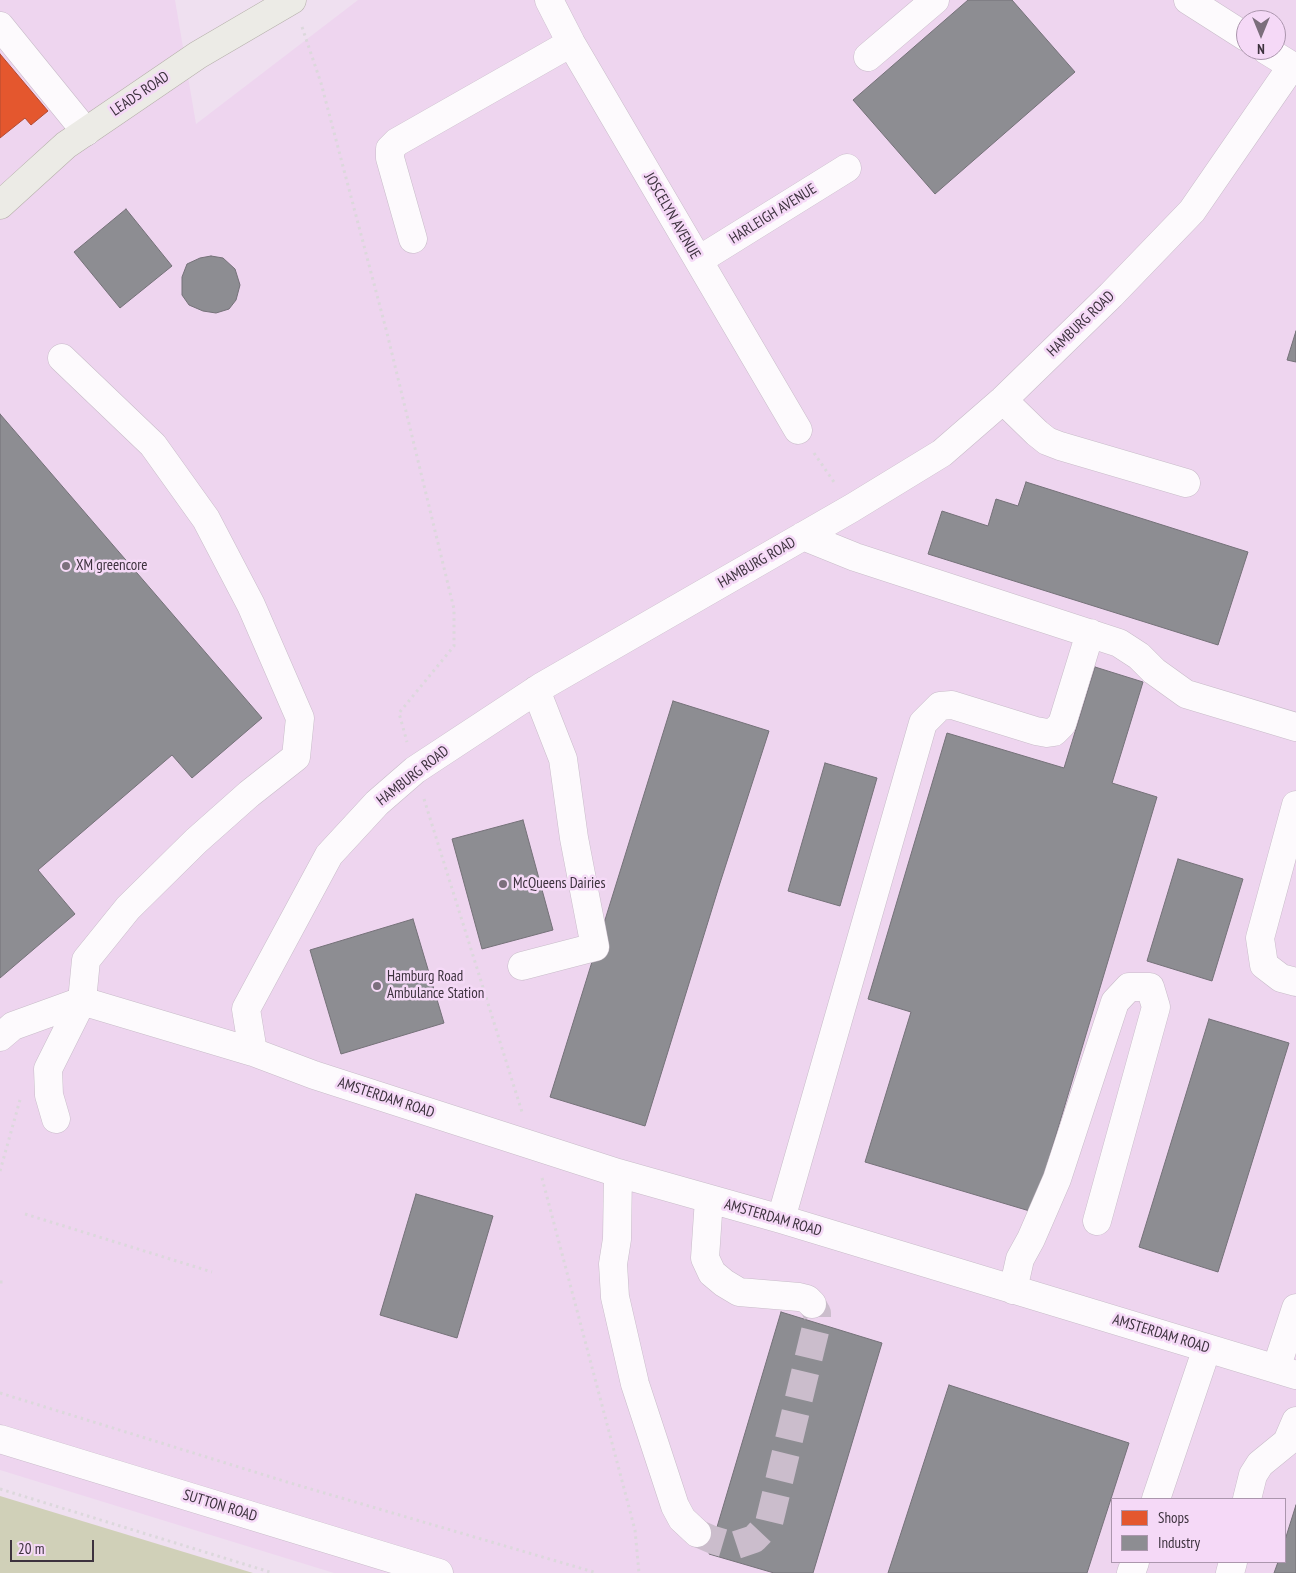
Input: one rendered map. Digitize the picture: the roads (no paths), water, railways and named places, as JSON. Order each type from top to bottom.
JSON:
[{"type":"main road","name":"LEADS ROAD","points":[[0,205],[66,145],[198,55],[263,7],[296,9]]},
{"type":"street","name":"JOSCELYN AVENUE","points":[[549,0],[571,43],[798,430]]},
{"type":"street","points":[[868,58],[935,0]]},
{"type":"street","points":[[1192,1],[1236,30]]},
{"type":"street","points":[[0,26],[86,132]]},
{"type":"street","points":[[413,239],[390,158],[390,149],[397,142],[571,43]]},
{"type":"street","name":"HAMBURG ROAD","points":[[253,1052],[246,1009],[329,855],[377,803],[415,770],[536,690],[852,508],[942,453],[1003,400],[1111,296],[1192,211],[1294,66]]},
{"type":"street","name":"HARLEIGH AVENUE","points":[[699,260],[847,168]]},
{"type":"street","points":[[56,1120],[49,1095],[48,1070],[82,1001],[86,960],[128,908],[196,841],[296,756],[300,718],[251,605],[206,519],[153,444],[62,358]]},
{"type":"street","points":[[1003,400],[1036,433],[1047,441],[1186,483]]},
{"type":"street","points":[[803,536],[855,556],[1118,643],[1139,656],[1154,671],[1186,694],[1296,726]]},
{"type":"street","points":[[781,1220],[923,723],[940,706],[952,705],[1036,731],[1054,732],[1062,724],[1090,633]]},
{"type":"street","points":[[522,966],[595,947],[574,838],[563,759],[536,690]]},
{"type":"street","points":[[1296,805],[1260,938],[1264,965],[1281,978],[1296,982]]},
{"type":"street","points":[[1013,1290],[1020,1259],[1057,1179],[1115,1002],[1129,987],[1150,987],[1156,1008],[1097,1221]]},
{"type":"street","points":[[0,1037],[13,1026],[82,1001]]},
{"type":"street","name":"AMSTERDAM ROAD","points":[[82,1001],[253,1052],[314,1075],[618,1173],[1286,1372]]},
{"type":"street","points":[[618,1173],[617,1239],[613,1264],[614,1297],[635,1384],[675,1506],[682,1520],[697,1533]]},
{"type":"street","points":[[709,1199],[705,1258],[712,1273],[739,1292],[799,1297],[807,1299],[812,1304]]},
{"type":"street","points":[[1286,1372],[1296,1308]]},
{"type":"street","points":[[1156,1498],[1207,1348]]},
{"type":"street","points":[[1248,1498],[1254,1475],[1260,1464],[1287,1442],[1296,1424]]},
{"type":"street","name":"SUTTON ROAD","points":[[0,1439],[439,1573]]},
{"type":"tunnel","points":[[697,1533],[733,1546],[754,1539],[769,1523],[817,1323],[817,1313],[812,1304]]},
{"type":"place","name":"XM greencore","points":[[66,566]]},
{"type":"place","name":"McQueens Dairies","points":[[503,884]]},
{"type":"place","name":"Hamburg Road Ambulance Station","points":[[377,986]]}]
